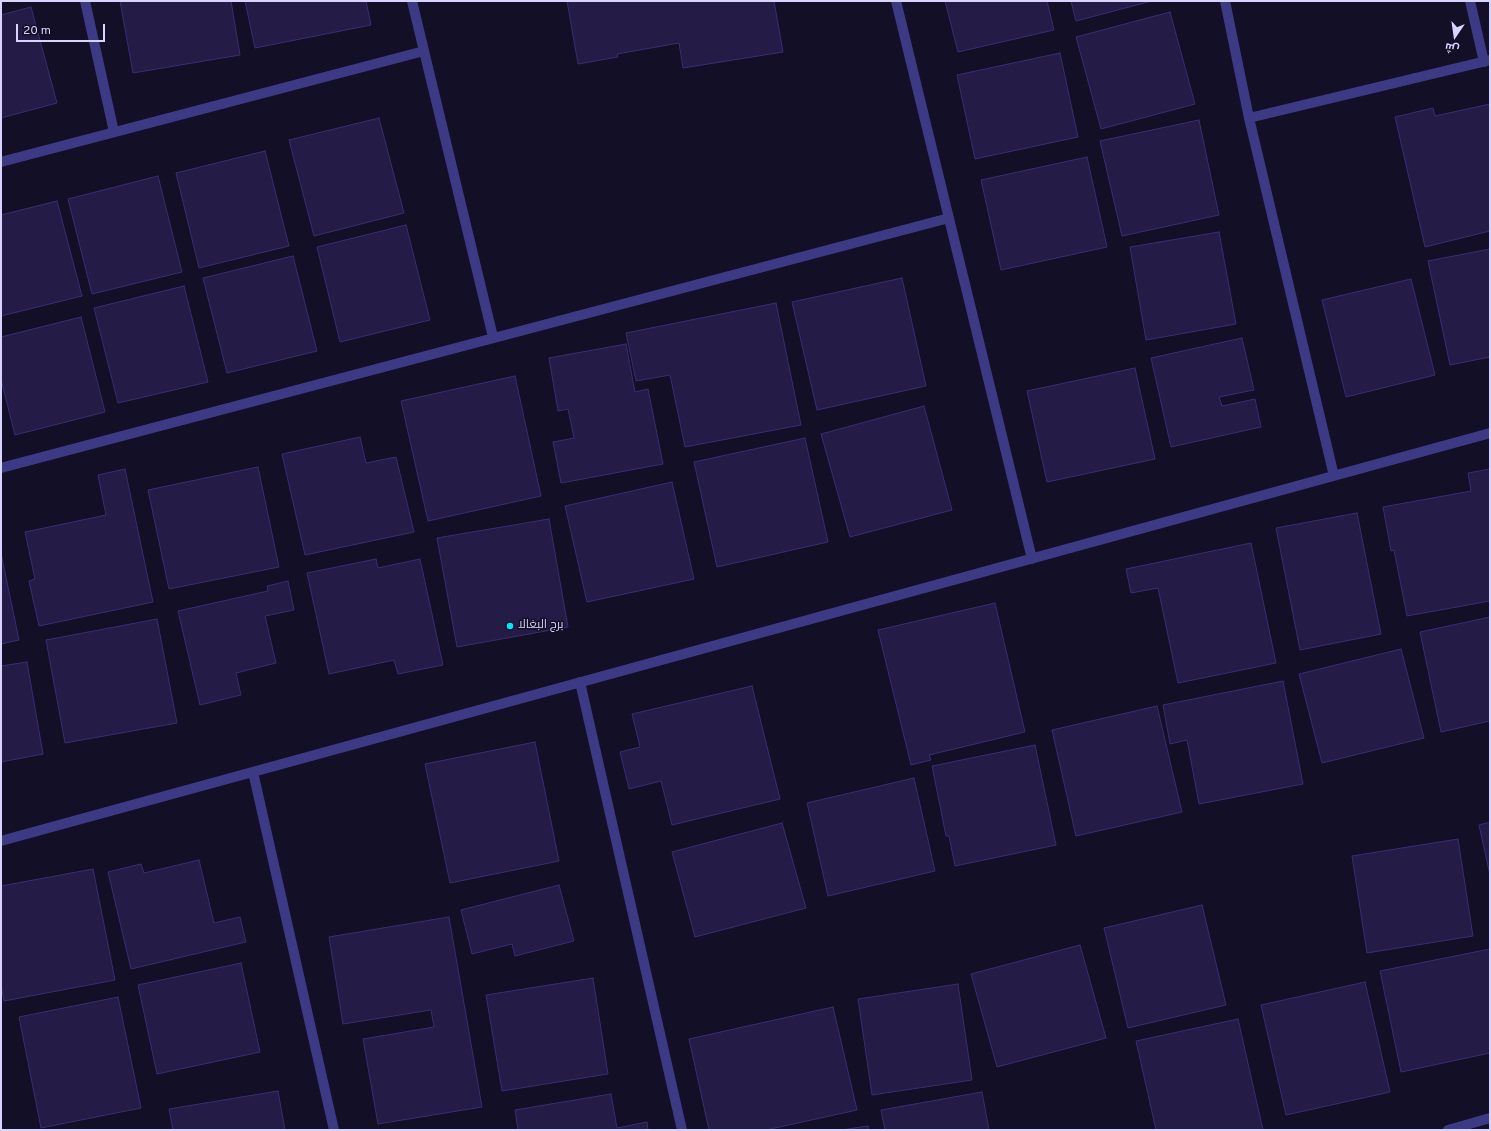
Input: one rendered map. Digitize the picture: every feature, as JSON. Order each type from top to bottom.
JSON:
[{"type":"street","points":[[85,1],[114,132]]},
{"type":"street","points":[[412,1],[493,337]]},
{"type":"street","points":[[896,1],[1032,558]]},
{"type":"street","points":[[1225,1],[1250,118],[1334,476]]},
{"type":"street","points":[[1250,118],[1487,61],[1470,1]]},
{"type":"street","points":[[1,162],[424,51]]},
{"type":"street","points":[[1,468],[493,337],[949,218]]},
{"type":"street","points":[[1,841],[1490,433]]},
{"type":"street","points":[[580,682],[682,1130]]},
{"type":"street","points":[[253,772],[334,1130]]},
{"type":"street","points":[[1448,1130],[1490,1118]]},
{"type":"building","points":[[120,1],[231,1],[240,55],[133,73]]},
{"type":"building","points":[[245,1],[366,1],[371,25],[255,48]]},
{"type":"building","points":[[567,1],[774,1],[783,52],[683,68],[679,43],[617,54],[618,57],[578,64]]},
{"type":"building","points":[[945,1],[1047,1],[1054,30],[958,52]]},
{"type":"building","points":[[1071,1],[1152,1],[1076,21]]},
{"type":"building","points":[[31,7],[57,103],[1,118],[1,15]]},
{"type":"building","points":[[1170,12],[1195,104],[1101,129],[1076,37]]},
{"type":"building","points":[[1060,53],[1078,137],[975,159],[957,75]]},
{"type":"building","points":[[1490,104],[1490,231],[1425,247],[1395,117],[1433,108],[1435,116]]},
{"type":"building","points":[[379,118],[404,213],[314,236],[289,140]]},
{"type":"building","points":[[1199,120],[1219,215],[1122,236],[1100,141]]},
{"type":"building","points":[[265,151],[289,246],[199,268],[176,173]]},
{"type":"building","points":[[1087,157],[1107,247],[1001,270],[981,180]]},
{"type":"building","points":[[158,176],[182,272],[92,294],[68,199]]},
{"type":"building","points":[[57,201],[82,296],[1,316],[1,215]]},
{"type":"building","points":[[406,225],[430,320],[340,342],[317,247]]},
{"type":"building","points":[[1219,232],[1236,324],[1146,340],[1130,247]]},
{"type":"building","points":[[1490,249],[1490,357],[1450,365],[1428,261]]},
{"type":"building","points":[[293,256],[317,351],[227,373],[203,278]]},
{"type":"building","points":[[902,278],[926,386],[817,410],[792,302]]},
{"type":"building","points":[[1411,279],[1435,375],[1346,397],[1322,300]]},
{"type":"building","points":[[184,286],[208,382],[118,403],[94,308]]},
{"type":"building","points":[[776,303],[801,425],[685,447],[670,375],[636,381],[626,333]]},
{"type":"building","points":[[81,317],[105,412],[15,435],[1,379],[1,337]]},
{"type":"building","points":[[1242,338],[1254,390],[1219,397],[1222,406],[1255,399],[1261,427],[1171,447],[1151,358]]},
{"type":"building","points":[[626,344],[635,392],[648,389],[663,464],[561,483],[553,442],[574,438],[568,409],[558,411],[549,358]]},
{"type":"building","points":[[1135,368],[1155,459],[1047,482],[1027,391]]},
{"type":"building","points":[[515,376],[541,496],[428,521],[401,401]]},
{"type":"building","points":[[924,406],[952,510],[850,537],[821,434]]},
{"type":"building","points":[[360,437],[366,463],[396,457],[414,532],[305,555],[282,454]]},
{"type":"building","points":[[805,438],[828,542],[717,567],[694,462]]},
{"type":"building","points":[[258,467],[279,567],[169,589],[148,490]]},
{"type":"building","points":[[125,469],[153,602],[39,626],[29,581],[35,579],[25,532],[106,515],[98,475]]},
{"type":"building","points":[[1490,469],[1490,601],[1407,616],[1394,550],[1391,551],[1383,507],[1471,491],[1468,473]]},
{"type":"building","points":[[672,482],[694,579],[587,602],[565,506]]},
{"type":"building","points":[[1357,513],[1381,634],[1300,650],[1276,528]]},
{"type":"building","points":[[549,519],[568,627],[457,647],[437,538]]},
{"type":"building","points":[[1251,543],[1276,663],[1178,683],[1158,588],[1131,593],[1126,569]]},
{"type":"building","points":[[1,553],[19,640],[1,644]]},
{"type":"building","points":[[376,559],[378,568],[420,559],[443,665],[398,674],[394,660],[329,674],[307,573]]},
{"type":"building","points":[[288,581],[294,610],[265,616],[276,663],[236,673],[241,695],[200,705],[178,611],[268,591],[267,586]]},
{"type":"building","points":[[995,603],[1025,732],[929,755],[931,760],[911,765],[878,630]]},
{"type":"building","points":[[1490,617],[1490,721],[1441,732],[1420,632]]},
{"type":"building","points":[[157,619],[177,723],[65,743],[46,640]]},
{"type":"building","points":[[1401,649],[1424,738],[1322,763],[1299,674]]},
{"type":"building","points":[[27,662],[43,754],[1,762],[1,666]]},
{"type":"building","points":[[1283,681],[1303,784],[1199,804],[1187,740],[1170,744],[1163,705]]},
{"type":"building","points":[[752,686],[780,799],[672,825],[661,781],[629,789],[620,752],[640,747],[632,714]]},
{"type":"building","points":[[1157,706],[1182,812],[1076,836],[1052,730]]},
{"type":"building","points":[[535,742],[559,861],[450,883],[425,764]]},
{"type":"building","points":[[1035,745],[1056,845],[955,866],[949,836],[946,836],[932,766]]},
{"type":"building","points":[[914,778],[935,871],[828,896],[807,803]]},
{"type":"building","points":[[1490,822],[1490,875],[1479,825]]},
{"type":"building","points":[[782,823],[806,908],[695,937],[672,852]]},
{"type":"building","points":[[1458,839],[1473,936],[1367,953],[1352,856]]},
{"type":"building","points":[[199,860],[214,923],[240,917],[246,942],[131,969],[108,872],[141,864],[144,873]]},
{"type":"building","points":[[93,869],[115,980],[4,1001],[1,984],[1,886]]},
{"type":"building","points":[[559,885],[574,941],[515,956],[512,944],[472,954],[461,910]]},
{"type":"building","points":[[1202,905],[1226,1005],[1128,1028],[1104,928]]},
{"type":"building","points":[[449,917],[482,1107],[378,1124],[363,1039],[434,1027],[431,1010],[343,1024],[329,937]]},
{"type":"building","points":[[1080,945],[1106,1038],[997,1067],[971,974]]},
{"type":"building","points":[[1490,949],[1490,1053],[1401,1072],[1380,971]]},
{"type":"building","points":[[241,963],[260,1052],[157,1074],[138,985]]},
{"type":"building","points":[[593,978],[608,1074],[502,1091],[486,995]]},
{"type":"building","points":[[1365,982],[1390,1092],[1286,1115],[1261,1005]]},
{"type":"building","points":[[958,984],[972,1080],[872,1095],[858,999]]},
{"type":"building","points":[[118,997],[141,1108],[41,1128],[19,1017]]},
{"type":"building","points":[[833,1007],[857,1110],[766,1130],[709,1130],[689,1039]]},
{"type":"building","points":[[1238,1019],[1263,1130],[1156,1130],[1136,1041]]},
{"type":"building","points":[[278,1091],[285,1130],[173,1130],[169,1109]]},
{"type":"building","points":[[982,1092],[989,1130],[885,1130],[881,1110]]},
{"type":"building","points":[[611,1094],[617,1128],[647,1122],[648,1130],[518,1130],[515,1110]]},
{"type":"building","points":[[868,1126],[869,1130],[841,1130]]},
{"type":"place","name":"برج البغالا","points":[[510,626]]}]
